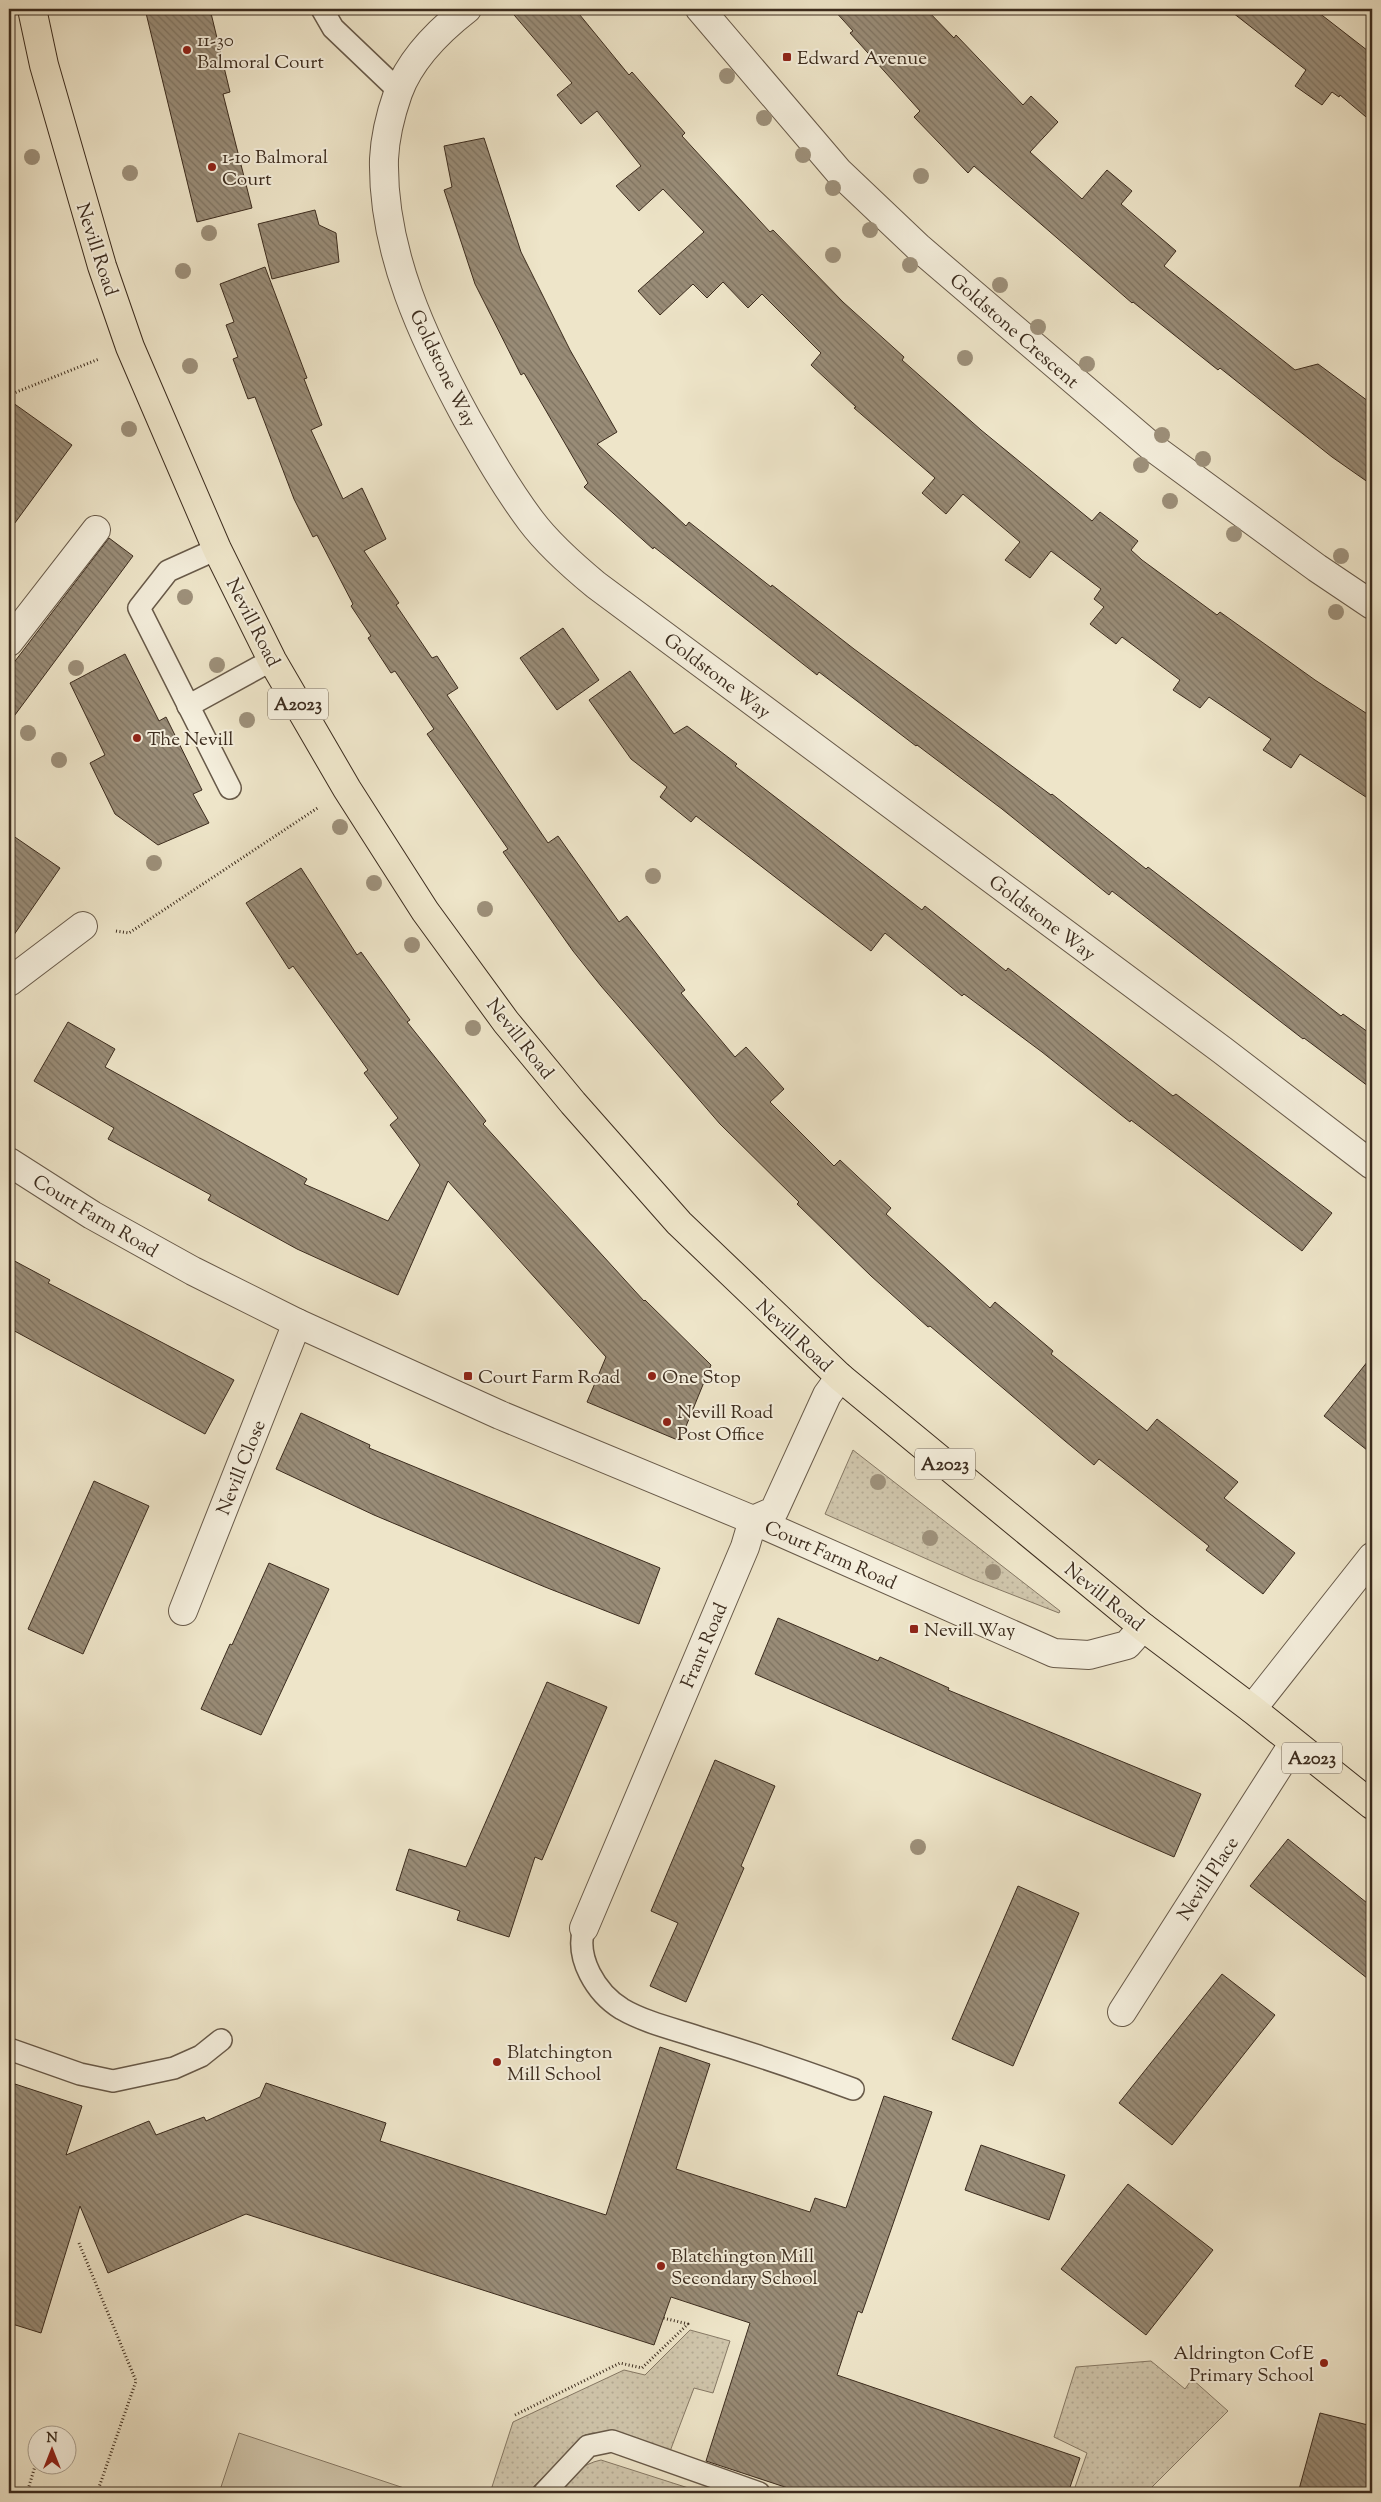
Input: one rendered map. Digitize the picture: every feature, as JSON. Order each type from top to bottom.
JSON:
[{"type":"main road","name":"Nevill Road","points":[[32,9],[44,65],[86,214],[130,347],[217,548],[272,660],[347,789],[426,910],[506,1022],[573,1103],[678,1223],[840,1377],[1143,1627],[1252,1709],[1372,1806]]},
{"type":"street","name":"Goldstone Way","points":[[467,9],[428,46],[411,67],[399,91],[389,124],[384,159],[388,212],[400,268],[416,317],[439,367],[488,456],[532,523],[572,565],[596,585],[1206,1038],[1372,1165]]},
{"type":"street","name":"Goldstone Crescent","points":[[700,9],[839,172],[918,248],[1152,447],[1317,568],[1372,605]]},
{"type":"street","points":[[9,642],[96,530]]},
{"type":"street","points":[[9,982],[83,926]]},
{"type":"street","name":"Court Farm Road","points":[[9,1162],[92,1215],[193,1271],[297,1322],[500,1415],[753,1520],[1054,1654],[1089,1655],[1127,1645],[1143,1627]]},
{"type":"street","name":"Nevill Close","points":[[183,1611],[297,1322]]},
{"type":"street","points":[[753,1520],[774,1511],[827,1395],[840,1377]]},
{"type":"street","name":"Frant Road","points":[[584,1928],[745,1547],[753,1520]]},
{"type":"street","points":[[1252,1709],[1372,1557]]},
{"type":"street","name":"Nevill Place","points":[[1122,2012],[1293,1744]]},
{"type":"lane","points":[[322,9],[333,28],[399,91]]},
{"type":"lane","points":[[217,548],[168,571],[139,608],[230,788]]},
{"type":"lane","points":[[188,706],[272,660]]},
{"type":"lane","points":[[584,1928],[581,1944],[588,1972],[608,1997],[621,2008],[649,2020],[794,2067],[853,2089]]},
{"type":"lane","points":[[9,2050],[80,2074],[113,2081],[174,2068],[201,2056],[221,2040]]},
{"type":"lane","points":[[544,2493],[588,2446],[612,2441],[759,2493]]},
{"type":"path","points":[[9,394],[130,347]]},
{"type":"path","points":[[83,926],[129,933],[347,789]]},
{"type":"path","points":[[79,2243],[136,2381],[97,2493]]},
{"type":"path","points":[[515,2414],[620,2363],[642,2368],[688,2324],[663,2318]]},
{"type":"path","points":[[27,2493],[33,2474]]},
{"type":"shaded area","points":[[853,1450],[1060,1611],[1059,1613],[972,1579],[825,1514]]},
{"type":"shaded area","points":[[690,2330],[730,2341],[713,2393],[694,2388],[669,2454],[594,2433],[585,2435],[527,2493],[490,2493],[513,2422],[624,2370],[645,2375]]},
{"type":"shaded area","points":[[1151,2361],[1185,2389],[1192,2379],[1228,2411],[1146,2493],[1073,2493],[1087,2453],[1054,2437],[1076,2367]]},
{"type":"shaded area","points":[[239,2433],[419,2493],[219,2493]]},
{"type":"shaded area","points":[[601,2460],[704,2493],[556,2493],[581,2468]]},
{"type":"building","points":[[145,9],[210,9],[230,92],[223,94],[252,208],[197,222]]},
{"type":"building","points":[[509,9],[575,9],[629,75],[632,72],[685,133],[682,136],[770,232],[773,230],[843,302],[904,357],[902,360],[981,430],[1092,521],[1100,512],[1138,541],[1131,550],[1142,560],[1217,615],[1220,612],[1315,680],[1372,717],[1372,801],[1300,754],[1291,768],[1263,750],[1271,739],[1209,697],[1200,708],[1173,690],[1180,680],[1122,637],[1116,644],[1090,624],[1104,607],[1094,599],[1101,589],[1051,551],[1030,578],[1005,560],[1020,542],[963,494],[946,514],[922,493],[935,478],[854,408],[856,407],[811,365],[821,353],[762,294],[748,308],[723,282],[707,298],[693,284],[660,315],[638,291],[704,232],[663,189],[639,211],[616,186],[641,166],[597,111],[581,124],[557,95],[572,83]]},
{"type":"building","points":[[833,9],[926,9],[954,38],[956,35],[1023,105],[1031,96],[1058,122],[1030,152],[1082,199],[1107,170],[1132,191],[1121,204],[1176,251],[1164,266],[1295,370],[1318,364],[1372,404],[1372,485],[1332,457],[1220,368],[1218,370],[1132,303],[974,166],[968,173],[914,117],[920,111],[850,33],[853,31]]},
{"type":"building","points":[[1228,9],[1314,9],[1372,54],[1372,122],[1340,95],[1339,97],[1332,92],[1322,105],[1295,86],[1306,70]]},
{"type":"building","points":[[484,138],[521,252],[570,350],[617,432],[597,444],[686,526],[689,522],[771,587],[772,585],[854,649],[1052,794],[1146,869],[1148,867],[1341,1016],[1343,1014],[1372,1035],[1372,1089],[1303,1039],[1112,891],[1109,895],[1002,809],[917,745],[819,672],[817,675],[654,547],[653,549],[584,487],[588,483],[524,373],[521,375],[475,284],[444,190],[452,187],[444,146]]},
{"type":"building","points":[[315,210],[319,225],[336,233],[339,262],[272,279],[258,224]]},
{"type":"building","points":[[265,267],[307,378],[304,379],[322,425],[311,430],[343,499],[362,488],[386,539],[364,551],[399,603],[396,605],[432,658],[437,656],[458,688],[447,695],[548,843],[558,836],[619,922],[627,916],[685,990],[681,993],[735,1057],[746,1047],[784,1089],[770,1102],[834,1166],[840,1160],[891,1208],[886,1214],[990,1308],[995,1302],[1053,1351],[1051,1354],[1147,1431],[1157,1419],[1238,1482],[1224,1498],[1295,1553],[1263,1594],[1206,1550],[1209,1546],[1099,1459],[1094,1465],[930,1326],[928,1327],[871,1276],[797,1204],[799,1202],[720,1124],[573,951],[503,852],[508,849],[427,734],[434,729],[395,671],[391,673],[368,638],[371,636],[351,606],[353,604],[317,535],[313,537],[294,499],[255,397],[248,399],[233,359],[238,357],[226,325],[234,322],[220,284]]},
{"type":"building","points":[[9,400],[72,445],[9,531]]},
{"type":"building","points":[[109,538],[133,556],[9,723],[9,669]]},
{"type":"building","points":[[563,628],[599,680],[557,710],[520,658]]},
{"type":"building","name":"The Nevill","points":[[125,654],[159,721],[166,717],[202,790],[193,794],[209,823],[158,845],[115,814],[90,763],[105,755],[70,683]]},
{"type":"building","points":[[630,671],[674,734],[687,726],[737,764],[735,766],[922,910],[925,906],[1006,971],[1008,968],[1173,1096],[1176,1094],[1332,1213],[1302,1251],[1131,1120],[1130,1122],[1042,1052],[964,994],[962,996],[885,933],[871,951],[696,816],[691,822],[660,797],[667,787],[631,759],[589,700]]},
{"type":"building","points":[[9,833],[60,868],[9,942]]},
{"type":"building","points":[[301,868],[357,955],[361,952],[410,1020],[407,1022],[486,1121],[483,1124],[644,1301],[711,1365],[680,1441],[587,1402],[606,1357],[448,1181],[398,1295],[297,1249],[208,1200],[211,1195],[108,1139],[114,1128],[34,1081],[68,1022],[115,1049],[105,1067],[307,1179],[304,1184],[388,1221],[420,1165],[390,1125],[398,1118],[364,1073],[368,1070],[293,966],[289,969],[246,903]]},
{"type":"building","points":[[9,1258],[50,1280],[48,1283],[234,1380],[205,1434],[9,1328]]},
{"type":"building","points":[[1372,1356],[1372,1454],[1324,1416]]},
{"type":"building","points":[[301,1413],[370,1445],[369,1448],[660,1568],[639,1624],[545,1587],[374,1515],[276,1469]]},
{"type":"building","points":[[94,1481],[149,1506],[83,1654],[28,1629]]},
{"type":"building","points":[[269,1563],[329,1589],[261,1735],[201,1709]]},
{"type":"building","points":[[778,1618],[878,1661],[880,1657],[949,1688],[948,1690],[1201,1794],[1174,1857],[755,1674]]},
{"type":"building","points":[[547,1682],[607,1707],[542,1860],[535,1857],[509,1937],[457,1920],[460,1911],[396,1890],[409,1849],[466,1867]]},
{"type":"building","points":[[715,1760],[775,1786],[741,1866],[744,1868],[686,2002],[650,1986],[678,1923],[651,1911]]},
{"type":"building","points":[[1288,1839],[1372,1907],[1372,1982],[1250,1886]]},
{"type":"building","points":[[1018,1886],[1079,1913],[1013,2066],[952,2039]]},
{"type":"building","points":[[1222,1974],[1275,2015],[1172,2145],[1119,2103]]},
{"type":"building","name":"Blatchington Mill Secondary School","points":[[660,2047],[710,2064],[676,2169],[810,2212],[815,2198],[846,2208],[884,2096],[932,2112],[862,2313],[858,2311],[837,2375],[1080,2458],[1068,2493],[803,2493],[706,2461],[750,2323],[671,2297],[654,2345],[246,2214],[108,2273],[80,2206],[41,2333],[9,2323],[9,2101],[15,2084],[82,2106],[66,2155],[149,2121],[156,2135],[204,2117],[206,2121],[260,2097],[266,2083],[386,2123],[380,2141],[606,2215]]},
{"type":"building","points":[[981,2145],[1065,2175],[1049,2220],[965,2190]]},
{"type":"building","points":[[1128,2184],[1213,2250],[1146,2335],[1061,2269]]},
{"type":"building","points":[[1320,2413],[1372,2426],[1372,2493],[1298,2493]]},
{"type":"place","name":"11-30 Balmoral Court","points":[[187,50]]},
{"type":"place","name":"Edward Avenue","points":[[787,57]]},
{"type":"place","name":"1-10 Balmoral Court","points":[[212,167]]},
{"type":"place","name":"The Nevill","points":[[137,738]]},
{"type":"place","name":"Court Farm Road","points":[[468,1376]]},
{"type":"place","name":"One Stop","points":[[652,1376]]},
{"type":"place","name":"Nevill Road Post Office","points":[[667,1422]]},
{"type":"place","name":"Nevill Way","points":[[914,1629]]},
{"type":"place","name":"Blatchington Mill School","points":[[497,2062]]},
{"type":"place","name":"Blatchington Mill Secondary School","points":[[661,2266]]},
{"type":"place","name":"Aldrington CofE Primary School","points":[[1324,2363]]}]
